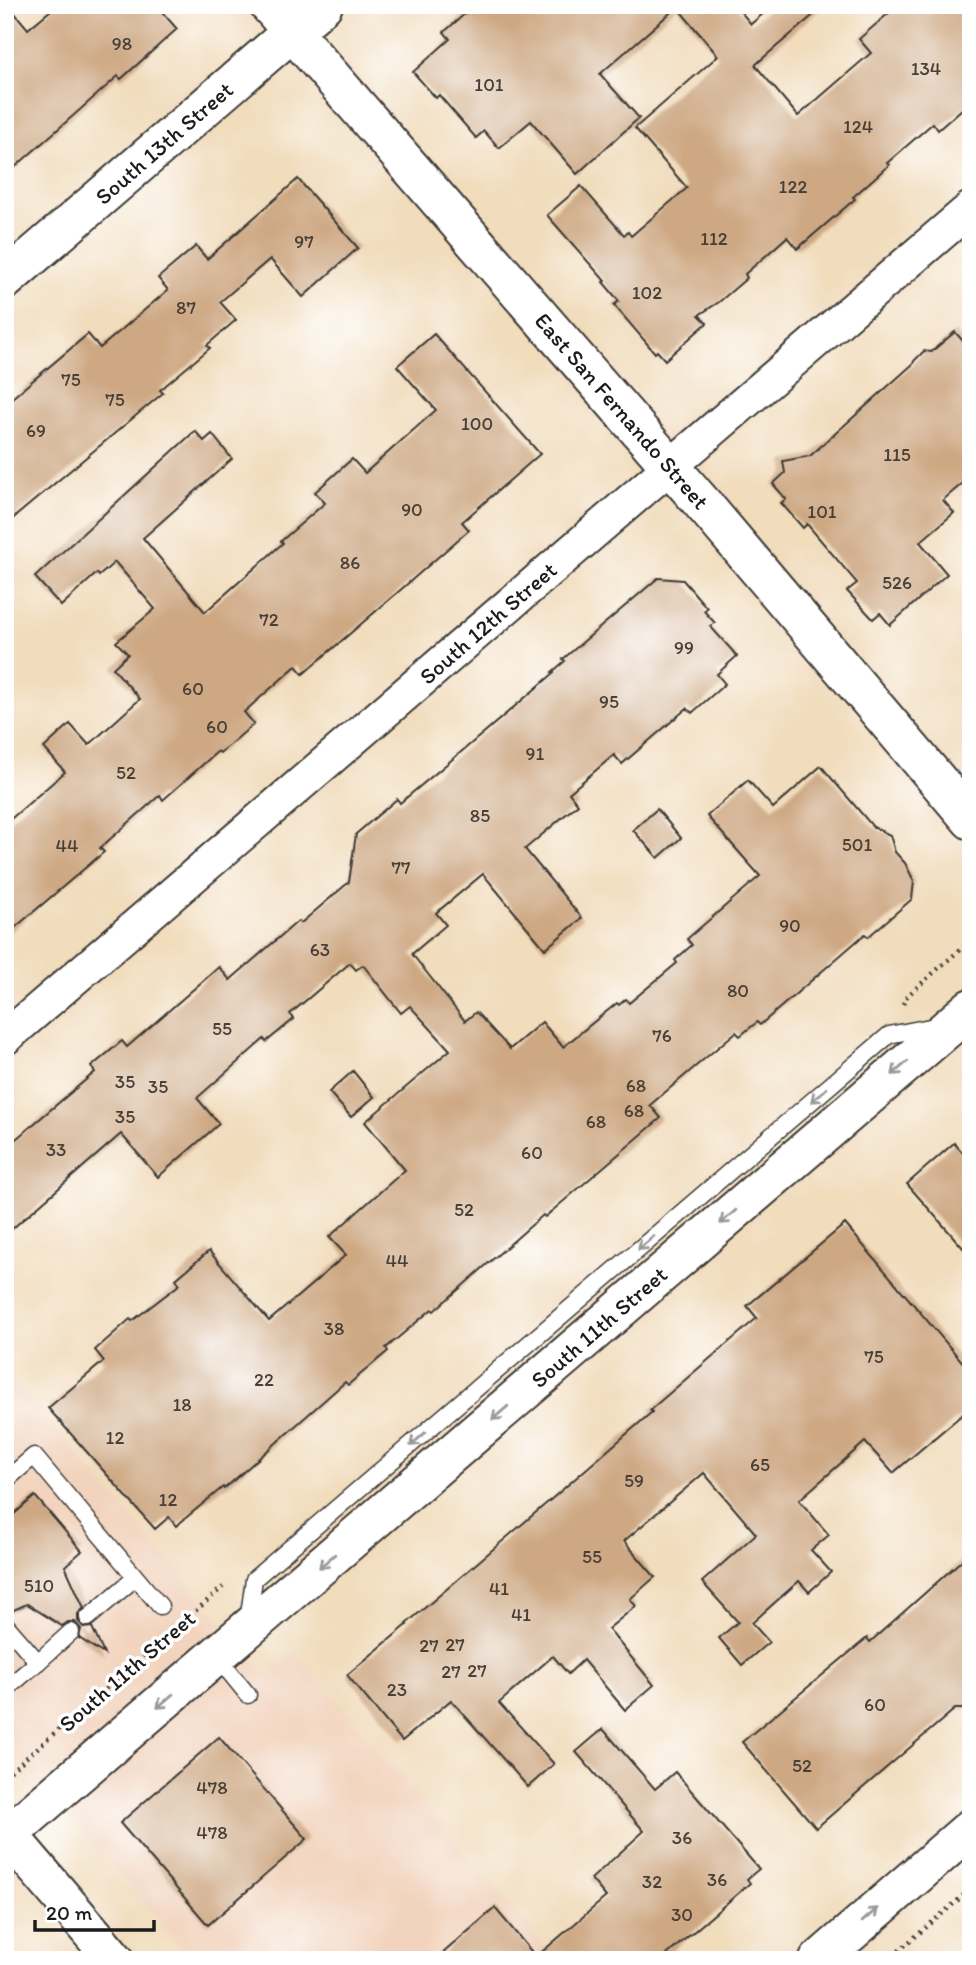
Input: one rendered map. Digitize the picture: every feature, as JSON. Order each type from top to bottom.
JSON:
[{"type":"main road","name":"South 13th Street","points":[[5,280],[280,19],[323,5]]},
{"type":"main road","name":"East San Fernando Street","points":[[280,19],[670,467],[971,820]]},
{"type":"main road","name":"South 11th Street","points":[[6,1834],[217,1657],[962,1016]]},
{"type":"main road","points":[[818,1960],[971,1828]]},
{"type":"main road","points":[[6,1834],[115,1960]]},
{"type":"street","name":"South 12th Street","points":[[5,1038],[971,208]]},
{"type":"lane","name":"South 11th Street","points":[[254,1579],[890,1034],[962,1016]]},
{"type":"lane","points":[[5,1481],[34,1456],[160,1606]]},
{"type":"lane","points":[[88,1618],[135,1578]]},
{"type":"lane","points":[[246,1631],[254,1579]]},
{"type":"lane","points":[[5,1624],[38,1662]]},
{"type":"lane","points":[[5,1690],[71,1632]]},
{"type":"lane","points":[[217,1657],[248,1695]]},
{"type":"path","points":[[890,1034],[907,996],[971,940]]},
{"type":"path","name":"South 11th Street","points":[[5,1776],[227,1583],[254,1579]]},
{"type":"path","points":[[888,1960],[971,1889]]},
{"type":"shaded area","points":[[5,1370],[267,1674],[295,1651],[557,1960],[193,1960],[5,1742]]},
{"type":"shaded area","points":[[5,1938],[23,1960],[5,1960]]},
{"type":"building","points":[[5,5],[8,5],[28,29],[57,5],[156,5],[177,29],[121,79],[118,76],[5,176]]},
{"type":"building","points":[[475,5],[735,5],[751,24],[773,5],[825,5],[755,65],[798,116],[871,53],[859,39],[898,5],[971,5],[971,101],[938,130],[933,123],[887,163],[889,165],[853,197],[855,199],[797,249],[787,237],[745,274],[747,278],[699,315],[707,323],[665,360],[657,351],[655,353],[614,305],[619,301],[603,282],[605,281],[547,215],[581,186],[624,235],[628,232],[631,236],[687,188],[635,128],[718,56],[677,7],[600,74],[639,118],[577,174],[531,121],[499,148],[484,131],[476,138],[439,95],[436,98],[413,72],[450,39],[444,32]]},
{"type":"building","points":[[298,179],[358,248],[303,297],[270,259],[220,302],[236,320],[207,345],[210,348],[160,390],[163,393],[5,525],[5,404],[88,334],[100,348],[168,290],[158,278],[196,246],[207,259]]},
{"type":"building","points":[[955,332],[971,350],[971,476],[943,500],[954,513],[920,542],[947,574],[890,625],[880,613],[873,619],[847,591],[857,583],[807,524],[803,528],[781,503],[786,499],[773,484],[785,473],[783,461],[810,456],[913,364],[924,351],[931,352]]},
{"type":"building","points":[[434,334],[540,454],[462,522],[469,530],[397,593],[303,674],[296,666],[244,712],[254,724],[220,753],[218,751],[163,800],[160,795],[100,848],[104,852],[5,936],[5,824],[65,772],[44,748],[70,724],[89,745],[140,699],[113,668],[128,654],[116,642],[155,609],[115,562],[99,576],[97,573],[61,606],[35,577],[195,431],[204,441],[212,434],[232,459],[143,538],[205,612],[325,503],[315,492],[352,459],[365,473],[436,410],[397,366]]},
{"type":"building","points":[[658,578],[683,580],[707,608],[704,611],[715,623],[710,626],[737,656],[717,674],[725,684],[692,713],[687,708],[622,764],[614,755],[569,793],[578,804],[525,849],[582,918],[545,949],[483,874],[436,913],[446,925],[412,954],[465,1021],[476,1012],[510,1049],[542,1022],[563,1047],[617,1003],[619,1005],[626,999],[629,1003],[677,963],[675,960],[692,945],[687,939],[760,876],[707,816],[748,780],[773,808],[821,766],[873,827],[890,835],[895,852],[905,863],[914,881],[912,899],[868,937],[865,934],[760,1025],[757,1022],[740,1036],[736,1032],[650,1105],[661,1118],[545,1217],[543,1215],[434,1311],[432,1309],[386,1348],[388,1351],[348,1385],[345,1382],[224,1489],[223,1487],[176,1526],[169,1517],[155,1529],[48,1408],[104,1361],[95,1350],[130,1319],[132,1321],[180,1284],[176,1279],[209,1251],[269,1321],[346,1255],[329,1237],[405,1170],[365,1122],[450,1050],[410,1006],[401,1013],[363,965],[356,970],[350,963],[290,1014],[294,1019],[266,1042],[264,1039],[197,1098],[219,1124],[158,1177],[121,1134],[5,1235],[5,1144],[10,1144],[95,1072],[91,1067],[122,1041],[127,1047],[219,967],[230,980],[298,921],[301,923],[349,882],[356,834],[397,799],[400,803],[467,747],[554,673],[552,672],[565,661],[563,659]]},
{"type":"building","points":[[657,809],[681,838],[658,858],[633,830]]},
{"type":"building","points":[[353,1071],[374,1097],[351,1117],[329,1092]]},
{"type":"building","points":[[954,1143],[971,1162],[971,1257],[907,1184]]},
{"type":"building","points":[[845,1224],[971,1372],[971,1407],[893,1473],[865,1442],[799,1500],[829,1535],[811,1550],[831,1572],[809,1592],[799,1581],[752,1623],[769,1642],[742,1665],[719,1638],[738,1622],[702,1582],[756,1534],[704,1473],[624,1541],[655,1577],[630,1599],[636,1606],[608,1629],[654,1685],[625,1710],[583,1660],[568,1674],[553,1656],[499,1703],[554,1764],[528,1787],[451,1700],[402,1741],[347,1675],[757,1318],[747,1306]]},
{"type":"building","points":[[35,1496],[82,1551],[65,1566],[84,1608],[78,1614],[78,1621],[84,1628],[92,1627],[104,1654],[79,1638],[81,1629],[75,1622],[62,1626],[27,1604],[5,1614],[5,1522]]},
{"type":"building","points":[[971,1552],[971,1709],[955,1709],[816,1828],[742,1742],[867,1638],[870,1642]]},
{"type":"building","points":[[603,1729],[655,1789],[675,1772],[759,1869],[747,1879],[750,1883],[661,1960],[435,1960],[495,1908],[536,1957],[606,1897],[591,1879],[644,1831],[576,1752]]},
{"type":"building","points":[[219,1737],[307,1839],[208,1925],[120,1823]]}]
